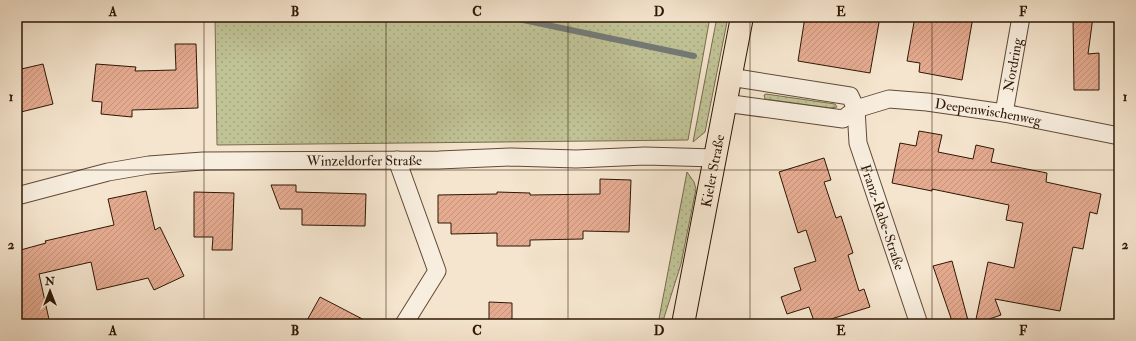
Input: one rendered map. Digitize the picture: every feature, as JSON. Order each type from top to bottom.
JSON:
[{"type":"main road","name":"Kieler Straße","points":[[683,324],[742,17]]},
{"type":"street","name":"Nordring","points":[[1004,113],[1021,17]]},
{"type":"street","points":[[730,77],[850,96],[856,109]]},
{"type":"street","name":"Deepenwischenweg","points":[[726,103],[843,119],[856,109],[889,99],[927,102],[1004,113],[1119,136]]},
{"type":"street","name":"Franz-Rabe-Straße","points":[[856,109],[858,143],[919,324]]},
{"type":"street","name":"Winzeldorfer Straße","points":[[17,196],[108,172],[149,165],[203,161],[397,160],[511,157],[576,159],[645,156],[715,158]]},
{"type":"street","points":[[397,160],[437,271],[404,324]]},
{"type":"green space","points":[[215,17],[710,17],[688,140],[217,145]]},
{"type":"green space","points":[[717,17],[728,17],[705,132],[693,142]]},
{"type":"green space","points":[[766,94],[835,104],[837,107],[830,108],[765,99],[764,95]]},
{"type":"green space","points":[[687,172],[694,182],[696,189],[681,264],[662,324],[658,324]]},
{"type":"building","points":[[805,17],[880,17],[870,73],[798,61]]},
{"type":"building","points":[[915,17],[973,17],[962,80],[919,72],[920,63],[907,61]]},
{"type":"building","points":[[1073,17],[1093,17],[1088,54],[1099,53],[1099,90],[1074,90]]},
{"type":"building","points":[[175,44],[196,44],[198,108],[132,110],[132,117],[101,114],[102,102],[92,101],[96,64],[136,67],[135,71],[176,70]]},
{"type":"building","points":[[43,64],[53,104],[17,113],[17,70]]},
{"type":"building","points":[[919,131],[942,135],[938,152],[973,159],[976,145],[994,149],[991,162],[1047,173],[1046,182],[1101,194],[1097,214],[1090,212],[1083,249],[1073,247],[1060,311],[995,299],[1001,315],[975,324],[988,262],[1014,268],[1023,223],[1006,220],[1009,205],[932,189],[932,191],[892,183],[900,143],[916,146]]},
{"type":"building","points":[[824,158],[831,180],[824,182],[836,218],[841,216],[853,253],[848,255],[859,291],[864,289],[870,307],[815,324],[809,307],[787,314],[781,297],[801,290],[794,268],[816,261],[806,230],[798,233],[779,172]]},
{"type":"building","points":[[600,179],[631,180],[629,232],[583,231],[583,239],[530,240],[530,246],[497,246],[497,233],[451,234],[451,223],[438,223],[438,195],[497,194],[497,192],[530,193],[530,195],[600,194]]},
{"type":"building","points":[[271,185],[296,185],[296,192],[366,194],[365,226],[302,225],[302,209],[280,209]]},
{"type":"building","points":[[146,191],[155,230],[160,227],[184,276],[154,290],[148,278],[97,290],[91,262],[39,274],[50,324],[20,324],[17,311],[17,251],[46,243],[45,241],[114,225],[108,199]]},
{"type":"building","points":[[194,192],[234,193],[232,250],[212,250],[213,237],[194,237]]},
{"type":"building","points":[[952,261],[969,324],[953,324],[933,266]]},
{"type":"building","points":[[320,297],[372,324],[305,324]]},
{"type":"building","points":[[489,302],[512,303],[512,324],[489,324]]},
{"type":"waterway","points":[[509,17],[694,56]]}]
